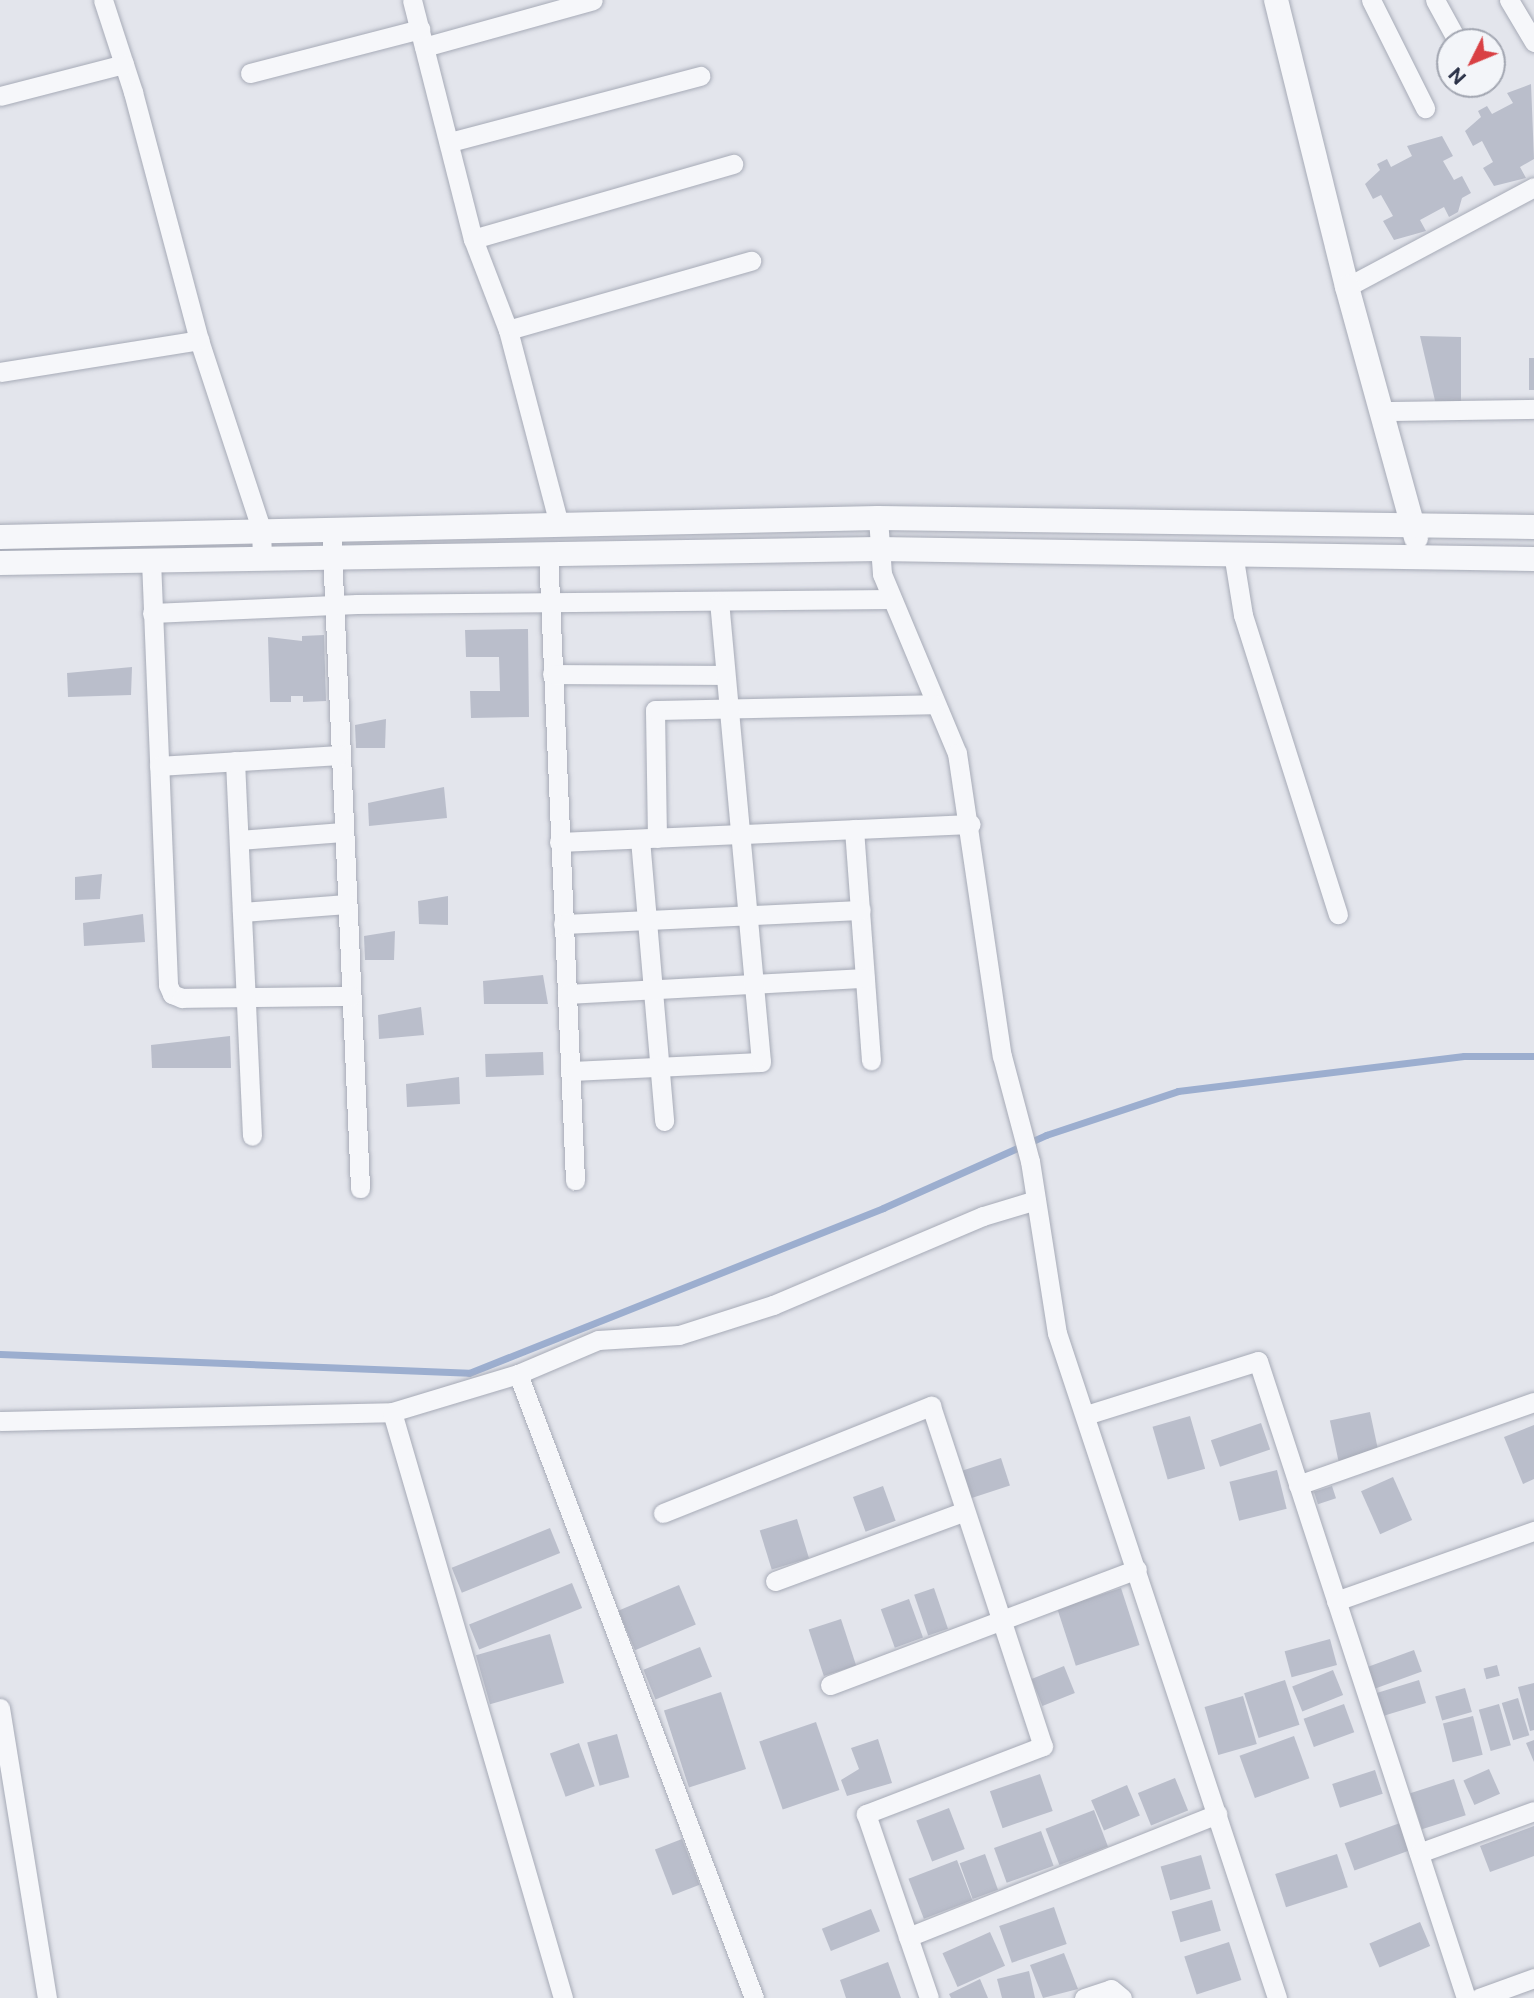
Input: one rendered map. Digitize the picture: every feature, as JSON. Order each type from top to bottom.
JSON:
[{"type":"street","points":[[103,0],[124,64],[199,340],[261,529],[262,557]]},
{"type":"street","points":[[412,0],[473,239],[508,330],[559,524]]},
{"type":"street","points":[[250,73],[593,0]]},
{"type":"street","points":[[1276,0],[1347,287],[1384,411],[1419,556]]},
{"type":"street","points":[[1371,0],[1425,108]]},
{"type":"street","points":[[1435,0],[1450,28]]},
{"type":"street","points":[[1509,0],[1534,42]]},
{"type":"street","points":[[0,96],[124,64]]},
{"type":"street","points":[[450,142],[700,76]]},
{"type":"street","points":[[473,239],[733,164]]},
{"type":"street","points":[[1347,287],[1534,187]]},
{"type":"street","points":[[508,330],[751,261]]},
{"type":"street","points":[[0,372],[199,340]]},
{"type":"street","points":[[1384,411],[1534,409]]},
{"type":"street","points":[[878,517],[878,549],[891,598],[957,753],[971,824],[1005,1076],[1030,1161],[1057,1333],[1277,1998]]},
{"type":"street","points":[[0,537],[878,517],[1534,527]]},
{"type":"street","points":[[331,528],[332,605],[360,1188]]},
{"type":"street","points":[[0,563],[548,552],[878,549],[1534,558]]},
{"type":"street","points":[[548,552],[575,1180]]},
{"type":"street","points":[[1233,553],[1243,615],[1338,914]]},
{"type":"street","points":[[151,560],[168,985],[172,994],[182,998],[351,996]]},
{"type":"street","points":[[152,613],[332,605],[719,603],[891,598]]},
{"type":"street","points":[[570,1071],[761,1062],[719,603]]},
{"type":"street","points":[[552,674],[725,674]]},
{"type":"street","points":[[664,1121],[647,920],[648,838],[655,710],[935,704]]},
{"type":"street","points":[[159,766],[340,755]]},
{"type":"street","points":[[235,761],[252,1136]]},
{"type":"street","points":[[559,842],[971,824]]},
{"type":"street","points":[[854,829],[871,1060]]},
{"type":"street","points":[[239,840],[343,832]]},
{"type":"street","points":[[242,912],[346,904]]},
{"type":"street","points":[[563,924],[861,910]]},
{"type":"street","points":[[567,994],[754,987],[865,978]]},
{"type":"street","points":[[0,1421],[391,1412],[518,1374],[598,1340],[679,1335],[773,1305],[983,1216],[1036,1200]]},
{"type":"street","points":[[1086,1415],[1258,1361],[1466,1998]]},
{"type":"street","points":[[518,1374],[754,1998]]},
{"type":"street","points":[[1298,1485],[1534,1402]]},
{"type":"street","points":[[663,1513],[931,1406],[1043,1746],[866,1814],[929,1998]]},
{"type":"street","points":[[391,1412],[563,1998]]},
{"type":"street","points":[[775,1581],[965,1511]]},
{"type":"street","points":[[1336,1601],[1534,1531]]},
{"type":"street","points":[[830,1685],[1137,1569]]},
{"type":"street","points":[[0,1708],[47,1998]]},
{"type":"street","points":[[1419,1853],[1534,1811]]},
{"type":"street","points":[[908,1937],[1217,1814]]},
{"type":"street","points":[[1479,1998],[1534,1978]]},
{"type":"street","points":[[1084,1998],[1111,1989],[1122,1998]]},
{"type":"building","points":[[1531,84],[1534,159],[1520,167],[1526,178],[1494,186],[1483,168],[1493,162],[1482,141],[1473,146],[1465,131],[1481,117],[1478,111],[1487,106],[1492,114],[1513,103],[1507,93]]},
{"type":"building","points":[[1442,136],[1453,156],[1443,161],[1454,180],[1462,176],[1471,193],[1462,198],[1458,212],[1449,217],[1444,207],[1420,220],[1426,231],[1394,240],[1383,221],[1393,216],[1381,195],[1373,199],[1365,184],[1380,170],[1377,164],[1387,159],[1391,167],[1412,156],[1407,146]]},
{"type":"building","points":[[1420,336],[1461,337],[1461,403],[1436,405]]},
{"type":"building","points":[[1529,358],[1534,358],[1534,390],[1529,390]]},
{"type":"building","points":[[528,629],[529,717],[471,718],[470,691],[500,691],[499,657],[466,657],[465,630]]},
{"type":"building","points":[[324,635],[326,701],[303,702],[303,696],[291,696],[291,702],[270,702],[268,637],[302,641],[302,636]]},
{"type":"building","points":[[132,667],[131,695],[68,697],[67,673]]},
{"type":"building","points":[[386,719],[385,748],[356,748],[355,725]]},
{"type":"building","points":[[444,787],[447,818],[369,826],[368,803]]},
{"type":"building","points":[[102,874],[100,899],[75,900],[75,877]]},
{"type":"building","points":[[448,896],[448,925],[419,924],[418,901]]},
{"type":"building","points":[[143,914],[145,942],[84,946],[83,923]]},
{"type":"building","points":[[395,931],[394,960],[365,960],[364,936]]},
{"type":"building","points":[[543,975],[548,1004],[484,1004],[483,981]]},
{"type":"building","points":[[421,1007],[424,1035],[379,1039],[378,1015]]},
{"type":"building","points":[[230,1036],[231,1068],[152,1068],[151,1045]]},
{"type":"building","points":[[543,1052],[544,1075],[486,1077],[485,1054]]},
{"type":"building","points":[[459,1077],[460,1104],[407,1107],[406,1084]]},
{"type":"building","points":[[1370,1412],[1379,1456],[1339,1465],[1330,1421]]},
{"type":"building","points":[[1190,1416],[1205,1469],[1168,1480],[1153,1427]]},
{"type":"building","points":[[1261,1423],[1270,1449],[1220,1467],[1211,1440]]},
{"type":"building","points":[[1534,1425],[1534,1479],[1523,1484],[1504,1437]]},
{"type":"building","points":[[1001,1458],[1010,1486],[971,1498],[962,1471]]},
{"type":"building","points":[[1277,1470],[1287,1509],[1239,1521],[1229,1482]]},
{"type":"building","points":[[1393,1477],[1412,1520],[1380,1534],[1361,1491]]},
{"type":"building","points":[[883,1486],[896,1521],[866,1532],[853,1497]]},
{"type":"building","points":[[1332,1486],[1336,1498],[1318,1504],[1314,1492]]},
{"type":"building","points":[[797,1519],[809,1558],[772,1570],[760,1530]]},
{"type":"building","points":[[550,1528],[560,1553],[462,1593],[452,1568]]},
{"type":"building","points":[[572,1583],[582,1608],[479,1650],[469,1625]]},
{"type":"building","points":[[679,1585],[696,1625],[635,1650],[618,1611]]},
{"type":"building","points":[[934,1588],[948,1629],[928,1635],[914,1595]]},
{"type":"building","points":[[1121,1588],[1140,1645],[1076,1666],[1057,1609]]},
{"type":"building","points":[[909,1599],[923,1638],[895,1648],[881,1609]]},
{"type":"building","points":[[841,1619],[856,1666],[824,1676],[809,1630]]},
{"type":"building","points":[[550,1634],[564,1683],[490,1704],[476,1655]]},
{"type":"building","points":[[1330,1639],[1337,1665],[1292,1677],[1285,1651]]},
{"type":"building","points":[[700,1647],[712,1677],[655,1700],[643,1670]]},
{"type":"building","points":[[1414,1650],[1422,1672],[1374,1689],[1366,1667]]},
{"type":"building","points":[[1497,1665],[1500,1676],[1486,1679],[1483,1669]]},
{"type":"building","points":[[1064,1666],[1075,1693],[1042,1706],[1032,1679]]},
{"type":"building","points":[[1333,1670],[1343,1695],[1302,1712],[1292,1686]]},
{"type":"building","points":[[1285,1680],[1300,1725],[1259,1738],[1244,1693]]},
{"type":"building","points":[[1419,1680],[1426,1703],[1383,1716],[1376,1693]]},
{"type":"building","points":[[1534,1683],[1534,1730],[1530,1731],[1518,1687]]},
{"type":"building","points":[[1465,1688],[1472,1712],[1442,1721],[1435,1697]]},
{"type":"building","points":[[721,1692],[746,1769],[689,1788],[664,1711]]},
{"type":"building","points":[[1243,1696],[1257,1744],[1218,1755],[1205,1707]]},
{"type":"building","points":[[1518,1698],[1529,1735],[1513,1740],[1502,1703]]},
{"type":"building","points":[[1344,1704],[1354,1732],[1314,1747],[1304,1719]]},
{"type":"building","points":[[1499,1704],[1511,1745],[1491,1751],[1479,1710]]},
{"type":"building","points":[[1473,1716],[1483,1755],[1453,1762],[1443,1723]]},
{"type":"building","points":[[816,1722],[839,1790],[783,1810],[759,1742]]},
{"type":"building","points":[[617,1734],[629,1777],[600,1786],[587,1743]]},
{"type":"building","points":[[1294,1736],[1309,1778],[1255,1798],[1239,1756]]},
{"type":"building","points":[[878,1739],[892,1783],[847,1796],[841,1780],[859,1769],[851,1748]]},
{"type":"building","points":[[1534,1740],[1534,1762],[1526,1743]]},
{"type":"building","points":[[579,1743],[595,1786],[566,1797],[550,1754]]},
{"type":"building","points":[[1489,1769],[1500,1794],[1474,1805],[1463,1780]]},
{"type":"building","points":[[1375,1770],[1383,1794],[1340,1808],[1332,1784]]},
{"type":"building","points":[[1040,1774],[1053,1811],[1003,1828],[990,1791]]},
{"type":"building","points":[[1175,1778],[1188,1810],[1151,1825],[1138,1793]]},
{"type":"building","points":[[1454,1779],[1466,1815],[1422,1829],[1410,1793]]},
{"type":"building","points":[[1127,1785],[1140,1815],[1104,1831],[1091,1800]]},
{"type":"building","points":[[949,1808],[965,1849],[932,1862],[916,1821]]},
{"type":"building","points":[[1094,1810],[1108,1846],[1059,1865],[1045,1829]]},
{"type":"building","points":[[1400,1823],[1410,1850],[1354,1870],[1345,1843]]},
{"type":"building","points":[[1534,1826],[1534,1856],[1490,1872],[1480,1846]]},
{"type":"building","points":[[1041,1831],[1054,1866],[1007,1883],[994,1848]]},
{"type":"building","points":[[682,1839],[700,1885],[672,1895],[655,1849]]},
{"type":"building","points":[[985,1854],[998,1890],[973,1899],[960,1863]]},
{"type":"building","points":[[1337,1854],[1348,1887],[1286,1907],[1275,1874]]},
{"type":"building","points":[[1201,1855],[1211,1889],[1170,1900],[1161,1867]]},
{"type":"building","points":[[957,1860],[972,1900],[924,1919],[908,1879]]},
{"type":"building","points":[[1212,1900],[1221,1931],[1180,1942],[1172,1912]]},
{"type":"building","points":[[1054,1907],[1067,1944],[1012,1963],[999,1926]]},
{"type":"building","points":[[871,1909],[880,1931],[831,1951],[822,1929]]},
{"type":"building","points":[[1420,1922],[1430,1946],[1380,1967],[1369,1943]]},
{"type":"building","points":[[990,1932],[1005,1966],[958,1987],[942,1953]]},
{"type":"building","points":[[1229,1942],[1241,1980],[1197,1995],[1184,1957]]},
{"type":"building","points":[[1064,1953],[1078,1989],[1043,1998],[1030,1965]]},
{"type":"building","points":[[888,1962],[901,1998],[846,1998],[840,1980]]},
{"type":"building","points":[[1029,1971],[1035,1998],[1002,1998],[997,1979]]},
{"type":"building","points":[[980,1979],[988,1998],[951,1998],[949,1994]]},
{"type":"waterway","points":[[0,1354],[469,1373],[883,1208],[1046,1135],[1178,1091],[1464,1056],[1534,1056]]}]
